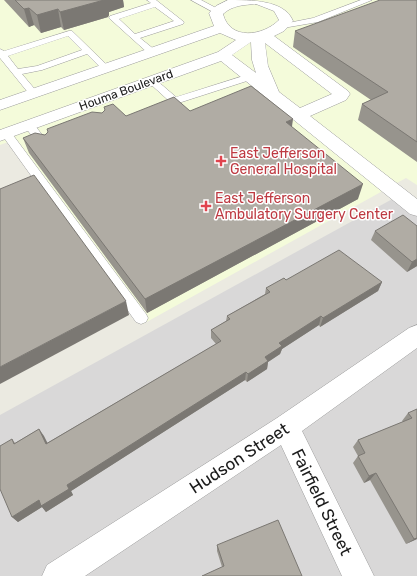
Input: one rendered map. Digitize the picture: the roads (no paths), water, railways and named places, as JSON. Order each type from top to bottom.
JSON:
[{"type":"street","points":[[283,26],[286,20],[285,14],[279,8],[269,3],[245,1],[230,3],[221,7],[216,13],[216,20],[222,28],[231,34],[256,37],[342,94],[340,97],[298,115]]},
{"type":"street","name":"Houma Boulevard","points":[[3,135],[28,125],[87,110],[159,78],[223,55],[256,37],[272,32],[283,26]]},
{"type":"street","name":"Houma Boulevard","points":[[0,105],[222,28]]},
{"type":"street","points":[[256,37],[260,66],[274,95]]},
{"type":"street","points":[[152,52],[164,63],[159,78]]},
{"type":"street","points":[[223,55],[417,209]]},
{"type":"street","name":"Hudson Street","points":[[58,576],[286,427],[417,335]]},
{"type":"street","name":"Fairfield Street","points":[[286,427],[358,576]]},
{"type":"lane","points":[[195,0],[218,11]]},
{"type":"lane","points":[[283,26],[315,20],[368,0]]},
{"type":"lane","points":[[134,37],[180,22],[154,2],[113,18],[134,37],[152,52]]},
{"type":"lane","points":[[33,93],[1,53],[69,33],[106,68]]},
{"type":"lane","points":[[17,72],[38,68],[88,51]]},
{"type":"lane","points":[[152,109],[174,100],[250,77]]},
{"type":"lane","points":[[159,78],[174,100]]},
{"type":"lane","points":[[28,125],[46,147]]},
{"type":"lane","points":[[3,135],[141,318]]},
{"type":"place","name":"East Jefferson General Hospital","points":[[221,161]]},
{"type":"place","name":"East Jefferson Ambulatory Surgery Center","points":[[206,206]]}]
